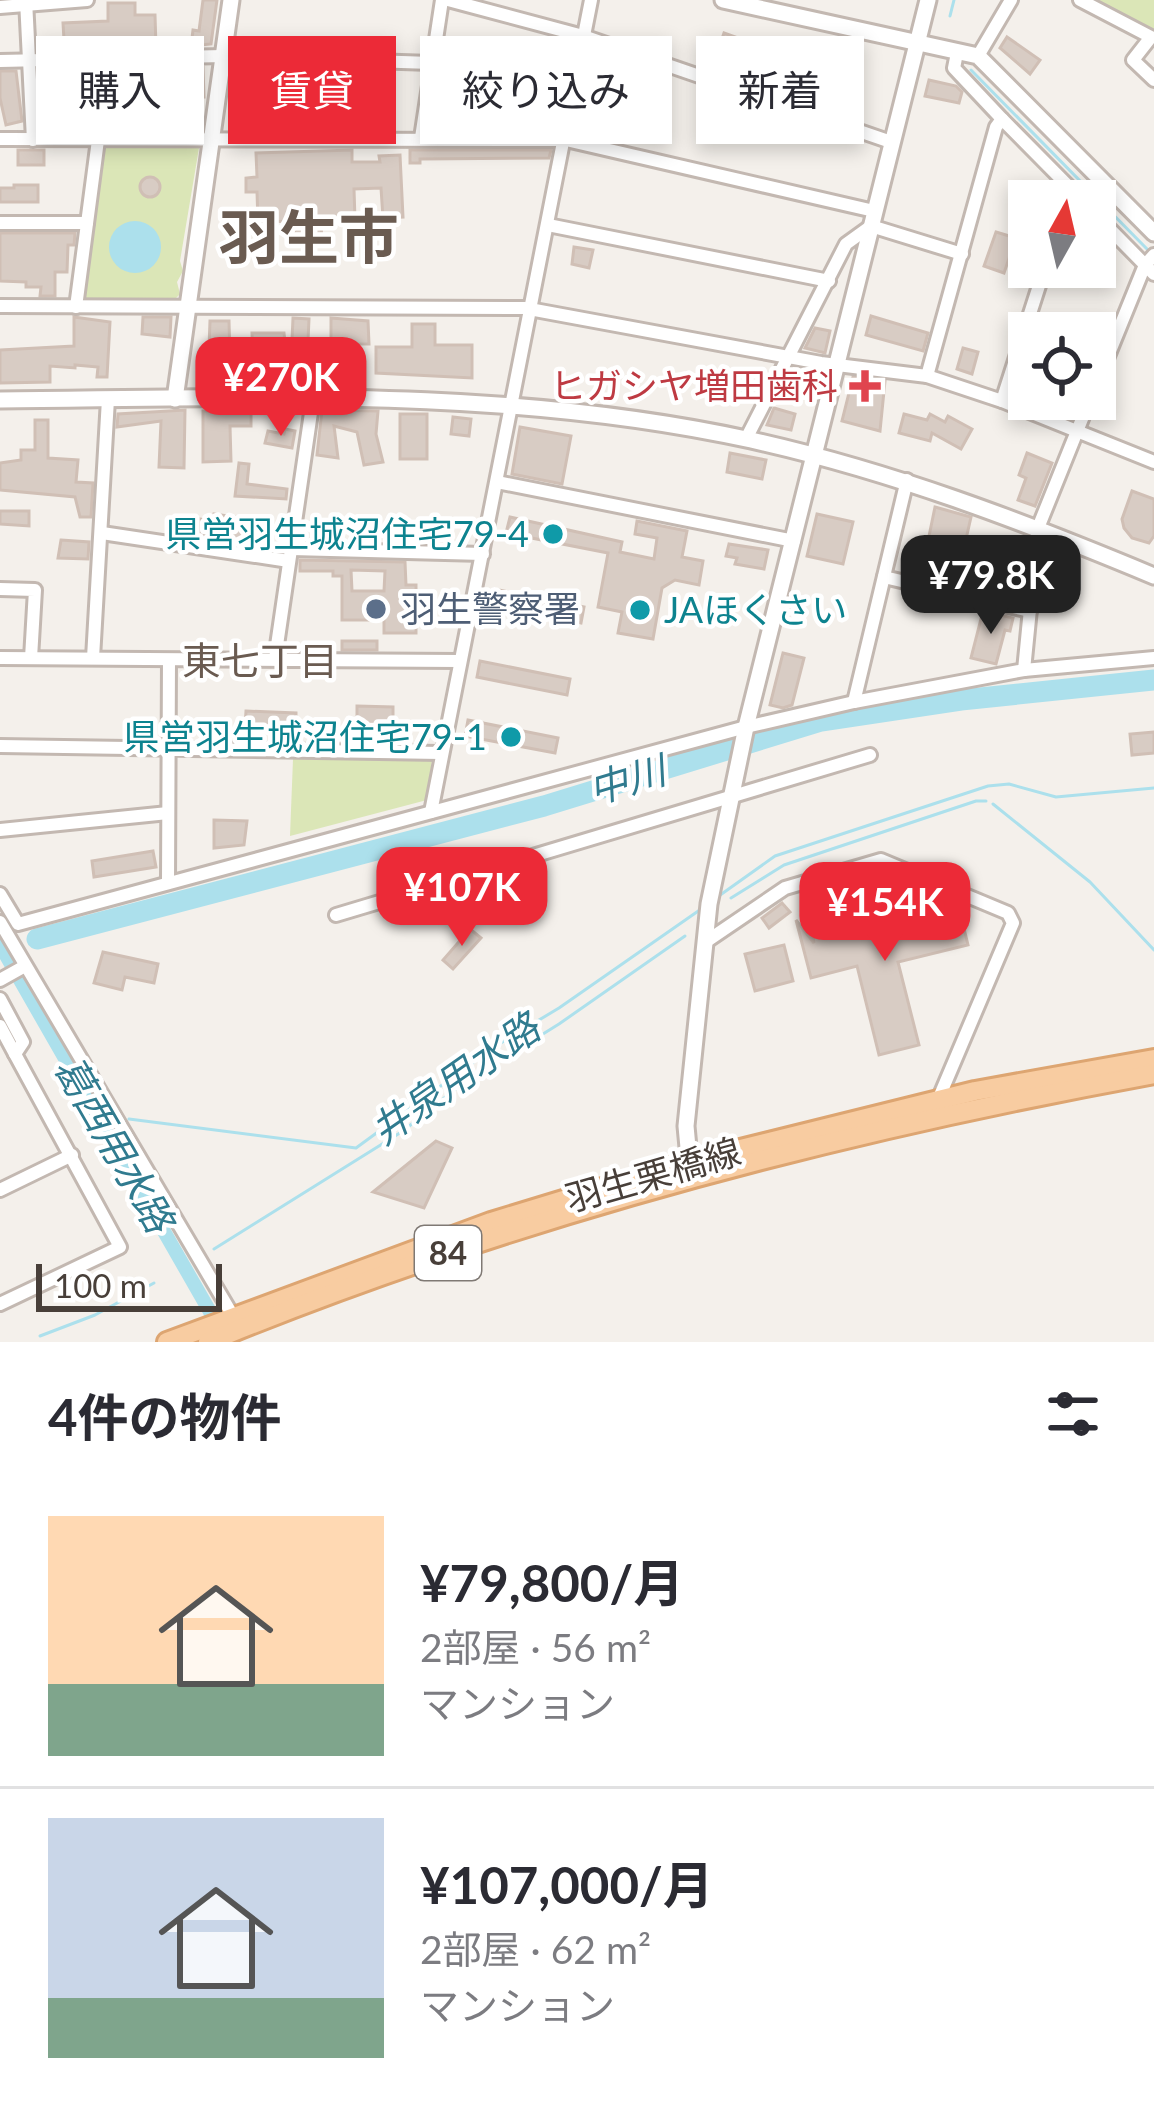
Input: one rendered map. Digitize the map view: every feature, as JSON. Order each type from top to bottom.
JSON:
[{"type":"main road","name":"羽生栗橋線","points":[[208,1342],[491,1222],[938,1100],[1154,1059]]},
{"type":"main road","name":"羽生栗橋線","points":[[690,1170],[975,1107],[1154,1074]]},
{"type":"main road","name":"羽生栗橋線","points":[[167,1342],[240,1329]]},
{"type":"street","points":[[0,7],[26,1],[87,0]]},
{"type":"street","points":[[175,399],[231,0]]},
{"type":"street","points":[[437,36],[445,0],[584,36],[591,0]]},
{"type":"street","points":[[724,0],[978,56],[1154,233]]},
{"type":"street","points":[[978,56],[1011,0]]},
{"type":"street","points":[[1080,0],[1151,37],[1133,60],[1154,80]]},
{"type":"street","points":[[0,139],[33,140],[26,1]]},
{"type":"street","points":[[690,1170],[686,1126],[690,1067],[704,944],[732,797],[926,1]]},
{"type":"street","points":[[957,53],[954,68],[1056,180]]},
{"type":"street","points":[[0,61],[223,56],[420,63]]},
{"type":"street","points":[[672,66],[892,142]]},
{"type":"street","points":[[927,376],[1002,118]]},
{"type":"street","points":[[204,139],[420,137]]},
{"type":"street","points":[[76,307],[97,144]]},
{"type":"street","points":[[431,812],[565,144]]},
{"type":"street","points":[[582,144],[872,218],[962,254]]},
{"type":"street","points":[[746,439],[845,244],[872,218]]},
{"type":"street","points":[[0,223],[87,223]]},
{"type":"street","points":[[548,225],[829,281]]},
{"type":"street","points":[[1116,233],[1151,265],[1116,342]]},
{"type":"street","points":[[1003,401],[1039,288]]},
{"type":"street","points":[[0,306],[531,309],[789,357],[927,376],[1154,462]]},
{"type":"street","points":[[93,658],[108,399]]},
{"type":"street","points":[[274,659],[313,399]]},
{"type":"street","points":[[0,400],[313,399],[512,405],[746,439],[907,480],[1154,576]]},
{"type":"street","points":[[1024,670],[1038,528],[1082,420]]},
{"type":"street","points":[[854,702],[907,480]]},
{"type":"street","points":[[497,482],[794,541]]},
{"type":"street","points":[[102,532],[290,555],[483,554]]},
{"type":"street","points":[[884,577],[1030,611]]},
{"type":"street","points":[[0,589],[35,590],[31,658]]},
{"type":"street","points":[[0,658],[460,661]]},
{"type":"street","points":[[0,894],[18,924],[854,702],[1024,670],[1154,658]]},
{"type":"street","points":[[168,882],[169,660]]},
{"type":"street","points":[[0,746],[441,753]]},
{"type":"street","points":[[336,915],[870,755]]},
{"type":"street","points":[[0,830],[168,813]]},
{"type":"street","points":[[704,944],[784,887],[881,860],[1007,914],[1013,923],[938,1100]]},
{"type":"street","points":[[0,922],[240,1329]]},
{"type":"street","points":[[0,980],[25,966]]},
{"type":"street","points":[[0,998],[23,1042],[15,1054]]},
{"type":"street","points":[[0,1026],[120,1246],[0,1304]]},
{"type":"street","points":[[0,1190],[72,1155]]},
{"type":"green space","points":[[1093,0],[1154,0],[1154,32]]},
{"type":"green space","points":[[200,144],[180,261],[183,271],[177,282],[180,294],[174,300],[84,298],[81,292],[100,145]]},
{"type":"green space","points":[[293,759],[432,760],[427,800],[290,836]]},
{"type":"water","points":[[135,221],[153,229],[161,247],[153,265],[135,273],[117,265],[109,247],[117,229]]},
{"type":"building","points":[[203,0],[217,0],[211,44],[204,45],[204,36],[192,36],[193,30],[199,31]]},
{"type":"building","points":[[108,3],[135,3],[135,15],[155,15],[156,36],[64,36],[63,23],[108,21]]},
{"type":"building","points":[[1007,37],[1040,60],[1030,74],[1000,48]]},
{"type":"building","points":[[0,71],[16,71],[22,121],[6,125]]},
{"type":"building","points":[[929,80],[956,86],[962,92],[959,103],[925,96]]},
{"type":"building","points":[[18,150],[44,150],[44,165],[18,165]]},
{"type":"building","points":[[352,150],[352,162],[380,162],[379,156],[400,155],[403,217],[383,218],[381,188],[354,189],[355,220],[321,221],[322,245],[295,246],[294,221],[258,222],[257,192],[246,192],[246,178],[257,177],[256,153]]},
{"type":"building","points":[[410,150],[551,150],[549,158],[420,159],[420,163],[410,163]]},
{"type":"building","points":[[150,177],[160,187],[150,197],[140,187]]},
{"type":"building","points":[[38,185],[38,202],[0,202],[0,188]]},
{"type":"building","points":[[996,232],[1008,236],[1004,273],[984,266]]},
{"type":"building","points":[[0,233],[75,233],[74,245],[68,245],[67,272],[55,272],[55,296],[40,296],[41,287],[26,287],[26,282],[0,281]]},
{"type":"building","points":[[574,247],[593,250],[589,268],[572,264]]},
{"type":"building","points":[[871,316],[928,333],[923,351],[866,335]]},
{"type":"building","points":[[74,317],[110,322],[107,377],[97,377],[98,367],[50,366],[50,382],[0,383],[0,350],[74,346]]},
{"type":"building","points":[[143,317],[171,317],[170,337],[142,334]]},
{"type":"building","points":[[293,318],[309,319],[308,341],[292,340]]},
{"type":"building","points":[[331,318],[368,321],[369,344],[348,344],[348,368],[353,368],[354,380],[308,380],[308,369],[331,368]]},
{"type":"building","points":[[210,321],[229,321],[230,361],[253,361],[252,333],[284,333],[289,380],[235,376],[235,380],[224,380],[224,372],[208,373]]},
{"type":"building","points":[[412,324],[435,324],[435,345],[472,345],[472,378],[376,373],[376,347],[412,347]]},
{"type":"building","points":[[815,328],[830,331],[825,353],[805,348]]},
{"type":"building","points":[[963,348],[978,352],[972,374],[957,369]]},
{"type":"building","points":[[853,377],[885,381],[880,431],[842,421]]},
{"type":"building","points":[[774,408],[795,414],[791,430],[767,425]]},
{"type":"building","points":[[185,410],[184,468],[159,467],[161,421],[117,427],[118,414]]},
{"type":"building","points":[[251,410],[251,426],[230,426],[231,461],[203,462],[203,411]]},
{"type":"building","points":[[322,410],[378,411],[376,434],[383,462],[364,465],[357,432],[334,426],[338,458],[317,455]]},
{"type":"building","points":[[400,414],[427,414],[427,459],[400,459]]},
{"type":"building","points":[[904,414],[927,420],[930,414],[945,422],[948,416],[972,429],[961,449],[932,433],[930,441],[899,433]]},
{"type":"building","points":[[453,417],[471,419],[469,436],[451,434]]},
{"type":"building","points":[[35,420],[48,420],[48,458],[78,460],[76,482],[93,483],[91,517],[80,517],[75,497],[0,490],[0,463],[21,460],[21,450],[35,450]]},
{"type":"building","points":[[520,427],[571,436],[562,484],[512,474]]},
{"type":"building","points":[[285,429],[295,431],[292,448],[265,443],[268,431],[284,434]]},
{"type":"building","points":[[730,453],[766,460],[762,479],[727,472]]},
{"type":"building","points":[[1027,453],[1052,463],[1035,506],[1018,500],[1026,478],[1019,475]]},
{"type":"building","points":[[239,463],[249,464],[247,484],[287,489],[286,499],[235,496]]},
{"type":"building","points":[[1132,491],[1154,499],[1154,536],[1149,543],[1132,538],[1124,528],[1122,519]]},
{"type":"building","points":[[935,507],[971,517],[956,583],[921,575]]},
{"type":"building","points":[[0,511],[29,511],[29,526],[0,524]]},
{"type":"building","points":[[214,514],[271,522],[268,544],[191,533],[193,518],[213,521]]},
{"type":"building","points":[[817,514],[853,522],[843,564],[807,556]]},
{"type":"building","points":[[510,517],[622,542],[620,552],[654,559],[657,538],[635,534],[637,521],[687,531],[682,557],[703,561],[699,585],[675,580],[662,588],[653,639],[618,633],[622,612],[598,607],[608,553],[506,533]]},
{"type":"building","points":[[61,540],[89,542],[88,559],[58,558]]},
{"type":"building","points":[[729,544],[768,550],[764,569],[735,564],[737,558],[726,556]]},
{"type":"building","points":[[300,560],[405,562],[406,585],[416,585],[416,633],[384,633],[384,620],[342,620],[342,576],[333,576],[333,571],[300,571]],"holes":[[[351,570],[385,571],[384,591],[352,591]]]},
{"type":"building","points":[[494,589],[584,607],[581,623],[491,605]]},
{"type":"building","points":[[983,611],[1013,618],[996,664],[971,658]]},
{"type":"building","points":[[342,641],[377,641],[377,650],[342,650]]},
{"type":"building","points":[[783,653],[804,658],[792,705],[783,708],[770,705]]},
{"type":"building","points":[[480,661],[570,679],[567,695],[477,677]]},
{"type":"building","points":[[357,706],[393,707],[393,724],[357,723]]},
{"type":"building","points":[[246,711],[296,713],[296,728],[245,727]]},
{"type":"building","name":"県営羽生城沼住宅79-1","points":[[468,720],[558,738],[555,753],[465,736]]},
{"type":"building","points":[[1154,732],[1154,753],[1132,755],[1130,734]]},
{"type":"building","points":[[214,820],[247,821],[244,845],[214,848]]},
{"type":"building","points":[[153,851],[156,867],[94,877],[92,861]]},
{"type":"building","points":[[860,877],[863,889],[805,904],[802,894]]},
{"type":"building","points":[[905,900],[908,909],[920,906],[923,916],[959,908],[968,945],[898,962],[919,1045],[879,1055],[857,966],[811,978],[796,920],[814,943],[812,932],[858,920],[862,938],[888,932],[887,925],[895,924],[890,904]]},
{"type":"building","points":[[782,903],[790,912],[769,928],[762,918]]},
{"type":"building","points":[[470,929],[481,938],[453,969],[443,960]]},
{"type":"building","points":[[784,945],[793,981],[755,991],[745,954]]},
{"type":"building","points":[[103,952],[158,964],[154,983],[125,977],[122,990],[94,983]]},
{"type":"building","points":[[436,1141],[452,1148],[424,1208],[373,1192]]},
{"type":"waterway","points":[[950,16],[954,0]]},
{"type":"waterway","points":[[971,70],[1148,250]]},
{"type":"waterway","name":"中川","points":[[37,939],[544,806],[821,721],[961,700],[1154,680]]},
{"type":"waterway","name":"井泉用水路","points":[[716,898],[775,856],[988,786],[1009,784],[1056,797],[1154,788]]},
{"type":"waterway","points":[[731,898],[784,865],[986,801]]},
{"type":"waterway","points":[[993,804],[1090,882],[1154,950]]},
{"type":"waterway","name":"井泉用水路","points":[[129,1119],[356,1148],[494,1047],[559,1008],[704,907]]},
{"type":"waterway","points":[[214,1249],[403,1131],[458,1087],[685,936]]},
{"type":"waterway","name":"葛西用水路","points":[[0,945],[221,1331]]},
{"type":"waterway","points":[[40,1336],[95,1315],[154,1283]]},
{"type":"place","name":"ヒガシヤ増田歯科","points":[[865,386]]},
{"type":"place","name":"県営羽生城沼住宅79-4","points":[[553,534]]},
{"type":"place","name":"羽生警察署","points":[[376,609]]},
{"type":"place","name":"JAほくさい","points":[[640,610]]},
{"type":"place","name":"県営羽生城沼住宅79-1","points":[[511,737]]},
{"type":"district","name":"羽生市","points":[[309,238]]},
{"type":"district","name":"東七丁目","points":[[260,661]]}]
